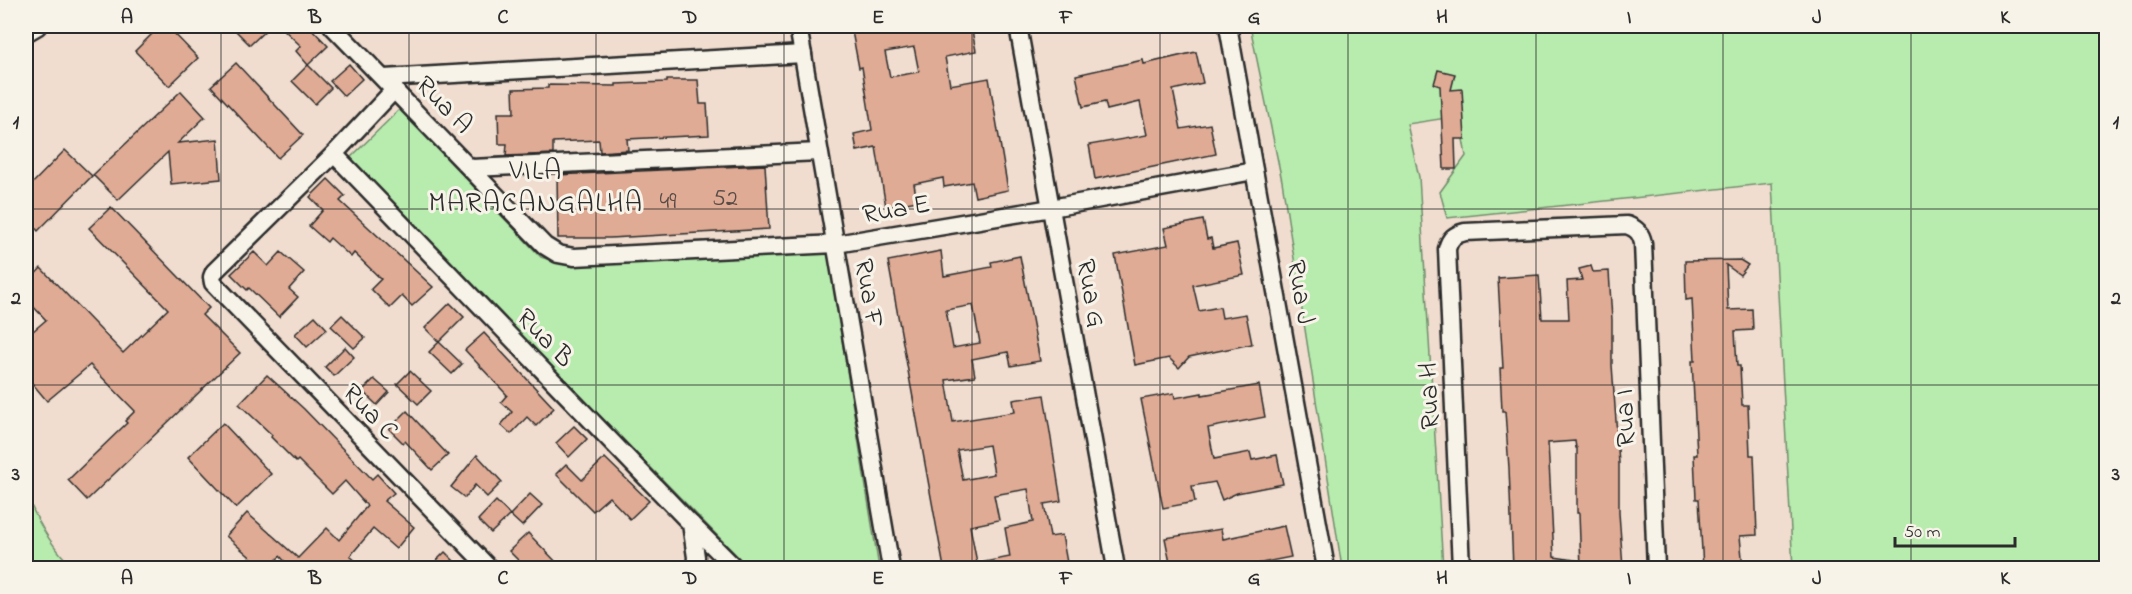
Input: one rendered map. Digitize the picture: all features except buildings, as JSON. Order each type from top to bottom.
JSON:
[{"type":"street","points":[[26,33],[38,26]]},
{"type":"street","name":"Rua A","points":[[332,26],[545,246]]},
{"type":"street","name":"Rua F","points":[[798,26],[891,568]]},
{"type":"street","name":"Rua G","points":[[1018,26],[1116,568]]},
{"type":"street","name":"Rua J","points":[[1228,26],[1326,568]]},
{"type":"street","points":[[334,154],[390,84],[803,54]]},
{"type":"street","points":[[471,168],[819,152]]},
{"type":"street","name":"Rua C","points":[[334,154],[214,272],[213,283],[489,568]]},
{"type":"street","name":"Rua B","points":[[334,154],[735,568]]},
{"type":"street","name":"Rua E","points":[[545,246],[558,254],[574,257],[836,244],[1254,171]]},
{"type":"street","name":"Rua I","points":[[1465,232],[1627,225],[1636,229],[1641,235],[1656,568]]},
{"type":"street","name":"Rua H","points":[[1461,568],[1447,249],[1450,240],[1465,232]]},
{"type":"street","points":[[691,524],[696,557],[695,568]]},
{"type":"green space","points":[[1250,26],[2106,26],[2106,568],[1793,568],[1772,183],[1447,218],[1440,192],[1466,156],[1459,116],[1407,124],[1419,177],[1443,568],[1342,568],[1282,181]]},
{"type":"green space","points":[[400,109],[541,257],[562,264],[828,253],[879,568],[749,568],[349,159]]},
{"type":"green space","points":[[26,493],[46,534],[58,552],[74,568],[26,568]]},
{"type":"district","name":"VILA MARACANGALHA","points":[[536,185]]}]
